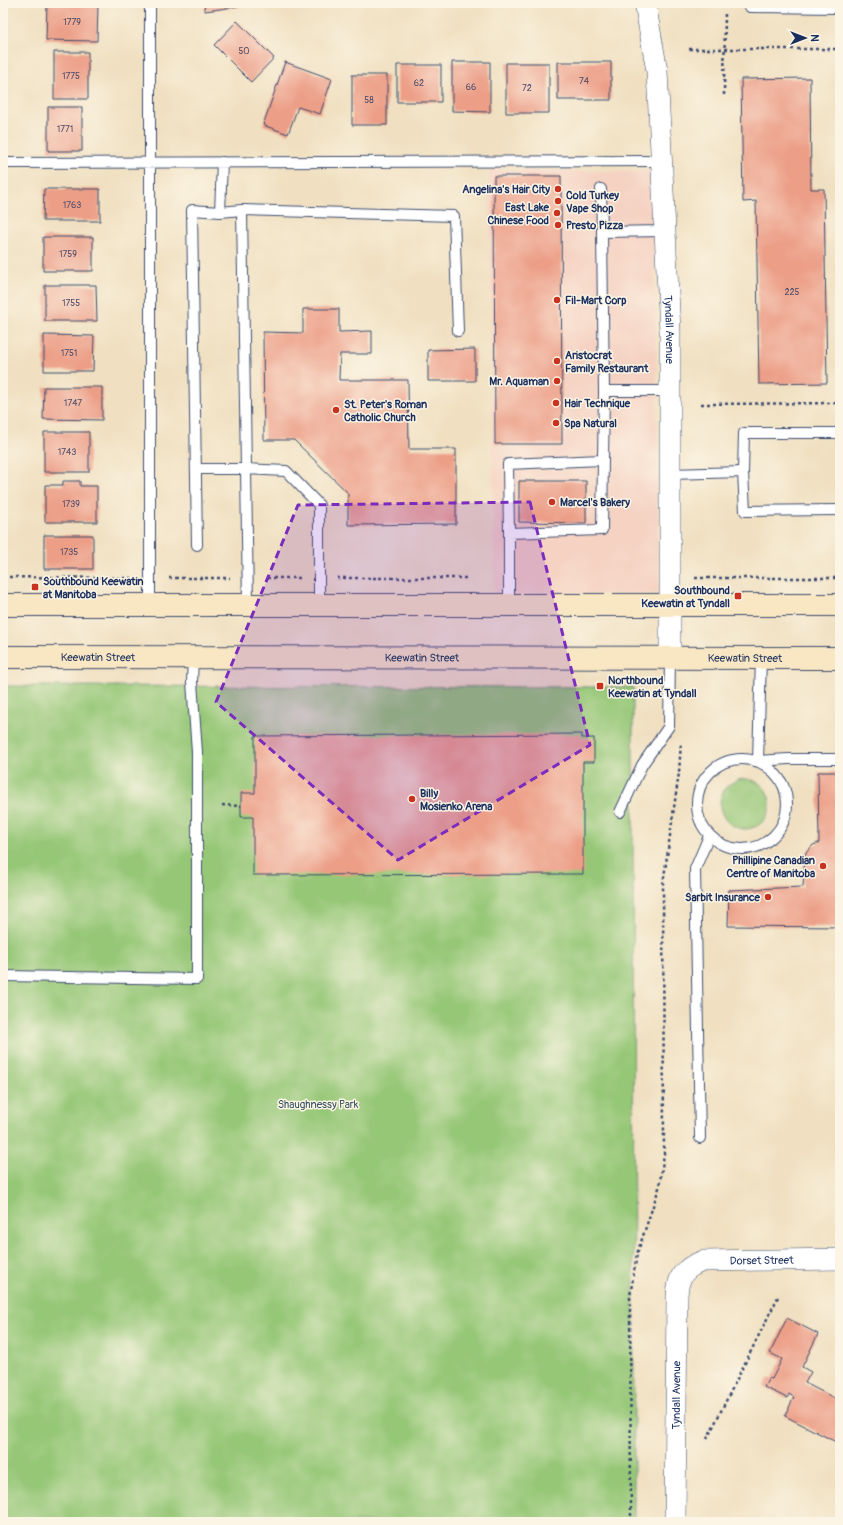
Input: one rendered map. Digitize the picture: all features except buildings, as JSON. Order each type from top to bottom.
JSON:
[{"type":"main road","points":[[3,605],[840,606]]},
{"type":"main road","name":"Keewatin Street","points":[[3,657],[840,658]]},
{"type":"street","name":"Tyndall Avenue","points":[[645,3],[658,71],[670,331],[670,658]]},
{"type":"street","name":"Dorset Street","points":[[686,1270],[697,1263],[713,1260],[840,1259]]},
{"type":"street","name":"Tyndall Avenue","points":[[675,1522],[677,1296],[679,1283],[686,1270]]},
{"type":"lane","points":[[150,3],[150,605]]},
{"type":"lane","points":[[750,3],[750,7],[840,8]]},
{"type":"lane","points":[[3,163],[662,161]]},
{"type":"lane","points":[[220,212],[222,162]]},
{"type":"lane","points":[[509,533],[602,530],[604,391],[601,189]]},
{"type":"lane","points":[[197,545],[192,210],[220,212],[242,210],[454,216],[458,331]]},
{"type":"lane","points":[[242,210],[248,605]]},
{"type":"lane","points":[[602,232],[665,231]]},
{"type":"lane","points":[[604,391],[669,391]]},
{"type":"lane","points":[[840,433],[744,433],[743,472],[745,511],[840,510]]},
{"type":"lane","points":[[509,605],[508,464],[602,460]]},
{"type":"lane","points":[[196,469],[286,471],[319,505],[319,605]]},
{"type":"lane","points":[[670,474],[743,472]]},
{"type":"lane","points":[[3,976],[197,979],[197,759],[192,682],[193,658]]},
{"type":"lane","points":[[620,812],[642,765],[669,726],[670,658]]},
{"type":"lane","points":[[758,761],[761,658]]},
{"type":"lane","points":[[758,761],[771,768],[780,780],[786,793],[787,808],[784,822],[776,834],[764,844],[750,849],[736,849],[722,845],[709,836],[700,823],[696,808],[697,793],[704,778],[714,767],[728,760],[743,758],[758,761],[788,759],[840,759]]},
{"type":"lane","points":[[700,1138],[695,869],[709,836]]},
{"type":"path","points":[[724,95],[725,11]]},
{"type":"path","points":[[688,49],[840,49]]},
{"type":"path","points":[[701,404],[840,403]]},
{"type":"path","points":[[3,577],[469,578]]},
{"type":"path","points":[[702,578],[702,606]]},
{"type":"path","points":[[670,579],[840,578]]},
{"type":"path","points":[[631,1522],[630,1296],[637,1254],[659,1188],[664,1154],[663,884],[679,773],[682,735]]},
{"type":"path","points":[[222,805],[241,806]]},
{"type":"path","points":[[707,1439],[778,1297]]},
{"type":"highlighted area","points":[[530,502],[590,745],[398,860],[216,702],[298,505]]},
{"type":"shaded area","points":[[489,170],[651,172],[655,281],[659,594],[494,596]]},
{"type":"green space","name":"Shaughnessy Park","points":[[3,686],[633,687],[634,1522],[3,1522]]},
{"type":"green space","points":[[745,779],[755,781],[763,786],[768,794],[770,804],[768,814],[763,822],[755,827],[745,829],[735,827],[727,822],[722,814],[720,804],[722,794],[727,786],[735,781]]},
{"type":"place","name":"Angelina's Hair City","points":[[558,189]]},
{"type":"place","name":"Cold Turkey Vape Shop","points":[[558,201]]},
{"type":"place","name":"East Lake Chinese Food","points":[[557,213]]},
{"type":"place","name":"Presto Pizza","points":[[558,225]]},
{"type":"place","name":"Fil-Mart Corp","points":[[557,300]]},
{"type":"place","name":"Aristocrat Family Restaurant","points":[[557,361]]},
{"type":"place","name":"Mr. Aquaman","points":[[557,381]]},
{"type":"place","name":"Hair Technique","points":[[556,403]]},
{"type":"place","name":"St. Peter's Roman Catholic Church","points":[[336,410]]},
{"type":"place","name":"Spa Natural","points":[[556,423]]},
{"type":"place","name":"Marcel's Bakery","points":[[552,502]]},
{"type":"place","name":"Southbound Keewatin at Manitoba","points":[[35,587]]},
{"type":"place","name":"Southbound Keewatin at Tyndall","points":[[738,596]]},
{"type":"place","name":"Northbound Keewatin at Tyndall","points":[[600,686]]},
{"type":"place","name":"Billy Mosienko Arena","points":[[412,799]]},
{"type":"place","name":"Phillipine Canadian Centre of Manitoba","points":[[823,866]]},
{"type":"place","name":"Sarbit Insurance","points":[[768,897]]}]
